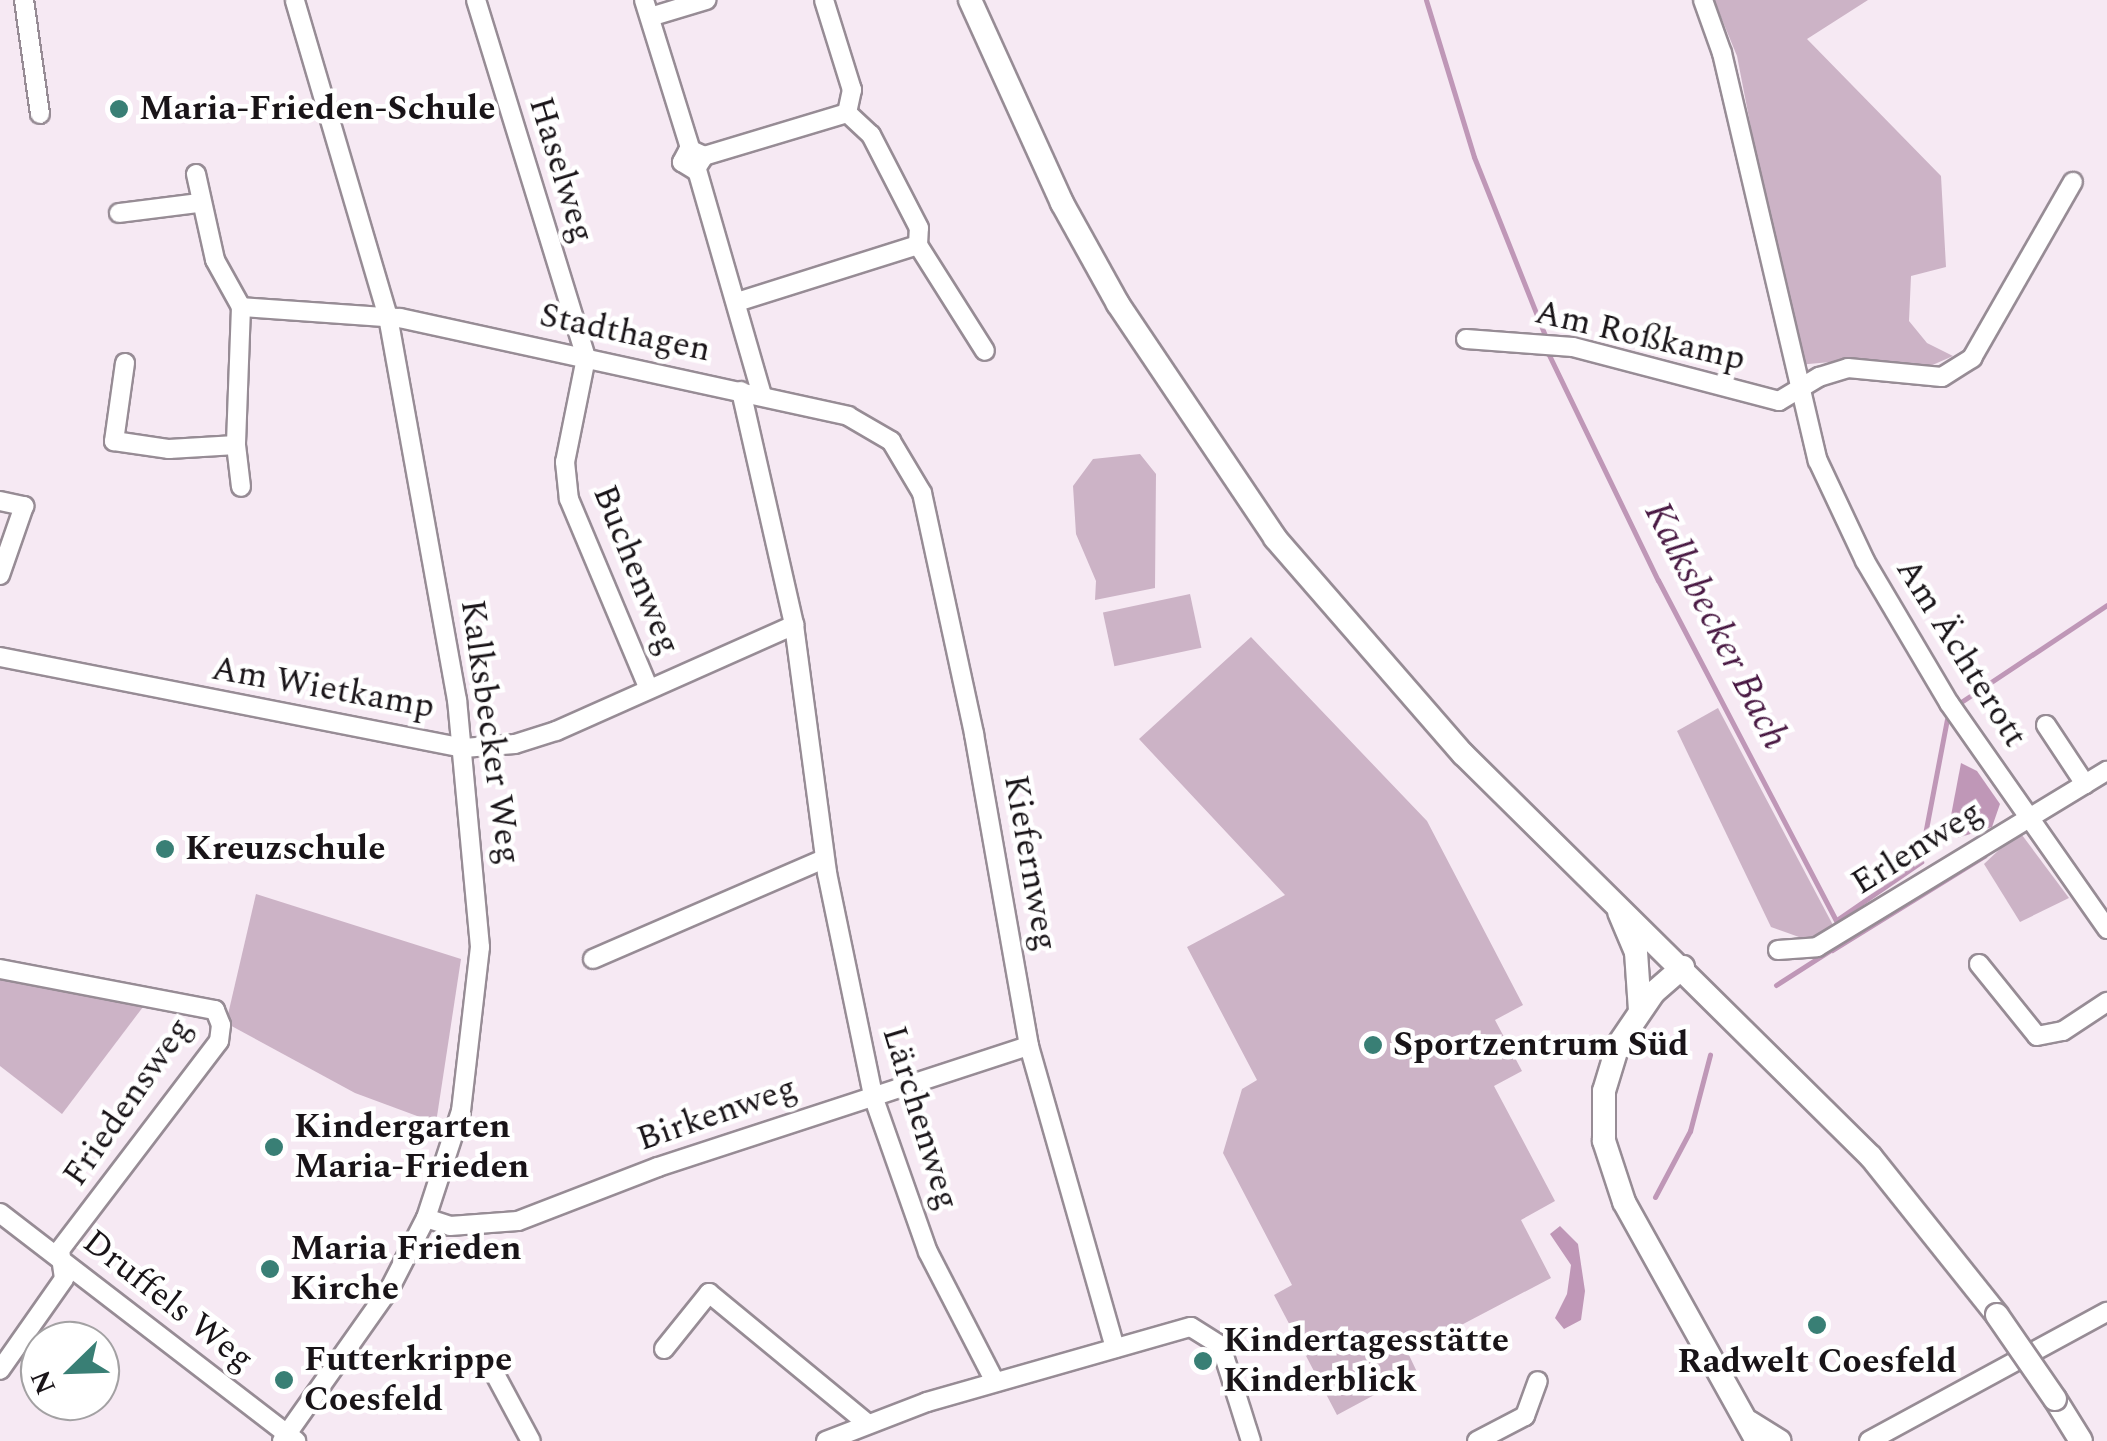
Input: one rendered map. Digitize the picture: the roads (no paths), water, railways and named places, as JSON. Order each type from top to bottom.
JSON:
[{"type":"main road","points":[[970,0],[1062,203],[1146,350],[1224,468],[1373,657],[1870,1157],[1997,1316],[2081,1441]]},
{"type":"main road","points":[[1610,896],[1636,952],[1640,1010]]},
{"type":"main road","points":[[1683,967],[1640,1010],[1607,1077],[1607,1157],[1624,1202],[1757,1441]]},
{"type":"main road","points":[[1742,1416],[1780,1441]]},
{"type":"street","points":[[24,0],[40,114]]},
{"type":"street","name":"Kalksbecker Weg","points":[[288,1438],[390,1288],[426,1218],[456,1134],[476,1001],[480,891],[464,748],[388,317],[296,0]]},
{"type":"street","name":"Haselweg","points":[[476,0],[586,358]]},
{"type":"street","points":[[706,0],[647,8],[697,158],[762,395]]},
{"type":"street","points":[[824,0],[852,90],[847,113]]},
{"type":"street","name":"Am Ächterott","points":[[1703,0],[1722,53],[1798,392],[1818,460],[1865,561],[1949,703],[2107,928]]},
{"type":"street","points":[[697,158],[847,113]]},
{"type":"street","points":[[847,113],[872,135],[919,228],[918,245],[986,351]]},
{"type":"street","points":[[196,174],[198,204],[215,260],[240,307],[236,445],[242,488]]},
{"type":"street","points":[[1798,392],[1848,368],[1942,377],[1960,370],[2073,182]]},
{"type":"street","points":[[118,213],[198,204]]},
{"type":"street","points":[[737,302],[918,245]]},
{"type":"street","name":"Stadthagen","points":[[240,307],[388,317],[848,416]]},
{"type":"street","name":"Am Roßkamp","points":[[1466,339],[1573,347],[1779,401],[1798,392]]},
{"type":"street","name":"Buchenweg","points":[[586,358],[565,462],[568,499],[648,687]]},
{"type":"street","points":[[125,363],[114,441],[168,450],[236,445]]},
{"type":"street","name":"Lärchenweg","points":[[741,391],[794,625],[824,859],[874,1096],[928,1252],[995,1382]]},
{"type":"street","name":"Kiefernweg","points":[[848,416],[891,442],[922,493],[974,734],[1029,1046],[1115,1348]]},
{"type":"street","points":[[0,501],[24,506],[0,575]]},
{"type":"street","name":"Am Wietkamp","points":[[0,658],[464,748],[515,744],[556,731],[794,625]]},
{"type":"street","points":[[2046,726],[2085,784]]},
{"type":"street","name":"Erlenweg","points":[[1778,950],[1817,948],[2107,770]]},
{"type":"street","points":[[593,958],[824,859]]},
{"type":"street","points":[[1979,964],[2037,1036],[2063,1031],[2107,1002]]},
{"type":"street","name":"Friedensweg","points":[[0,969],[215,1010],[221,1025],[208,1055],[60,1250],[63,1262]]},
{"type":"street","name":"Birkenweg","points":[[426,1218],[450,1226],[518,1222],[874,1096],[1029,1046]]},
{"type":"street","name":"Druffels Weg","points":[[0,1213],[288,1438]]},
{"type":"street","points":[[0,1370],[64,1279],[63,1262]]},
{"type":"street","points":[[664,1349],[708,1293],[868,1424]]},
{"type":"street","points":[[1869,1441],[2107,1312]]},
{"type":"street","points":[[826,1441],[995,1382],[1191,1328],[1215,1338],[1251,1441]]},
{"type":"street","points":[[490,1365],[531,1441]]},
{"type":"street","points":[[1477,1441],[1525,1416],[1538,1381]]},
{"type":"waterway","name":"Kalksbecker Bach","points":[[1426,0],[1474,157],[1545,335]]},
{"type":"waterway","name":"Kalksbecker Bach","points":[[1549,355],[1658,580],[1838,925]]},
{"type":"waterway","points":[[1961,702],[2107,605]]},
{"type":"waterway","points":[[1922,850],[1947,719]]},
{"type":"waterway","points":[[1832,950],[1984,856]]},
{"type":"waterway","points":[[1838,919],[1921,862]]},
{"type":"waterway","points":[[1776,985],[1832,949]]},
{"type":"waterway","points":[[1655,1197],[1690,1131],[1710,1055]]},
{"type":"place","name":"Maria-Frieden-Schule","points":[[119,109]]},
{"type":"place","name":"Kreuzschule","points":[[165,849]]},
{"type":"place","name":"Sportzentrum Süd","points":[[1373,1045]]},
{"type":"place","name":"Kindergarten Maria-Frieden","points":[[274,1147]]},
{"type":"place","name":"Maria Frieden Kirche","points":[[270,1269]]},
{"type":"place","name":"Radwelt Coesfeld","points":[[1817,1325]]},
{"type":"place","name":"Kindertagesstätte Kinderblick","points":[[1203,1361]]},
{"type":"place","name":"Futterkrippe Coesfeld","points":[[284,1380]]}]
